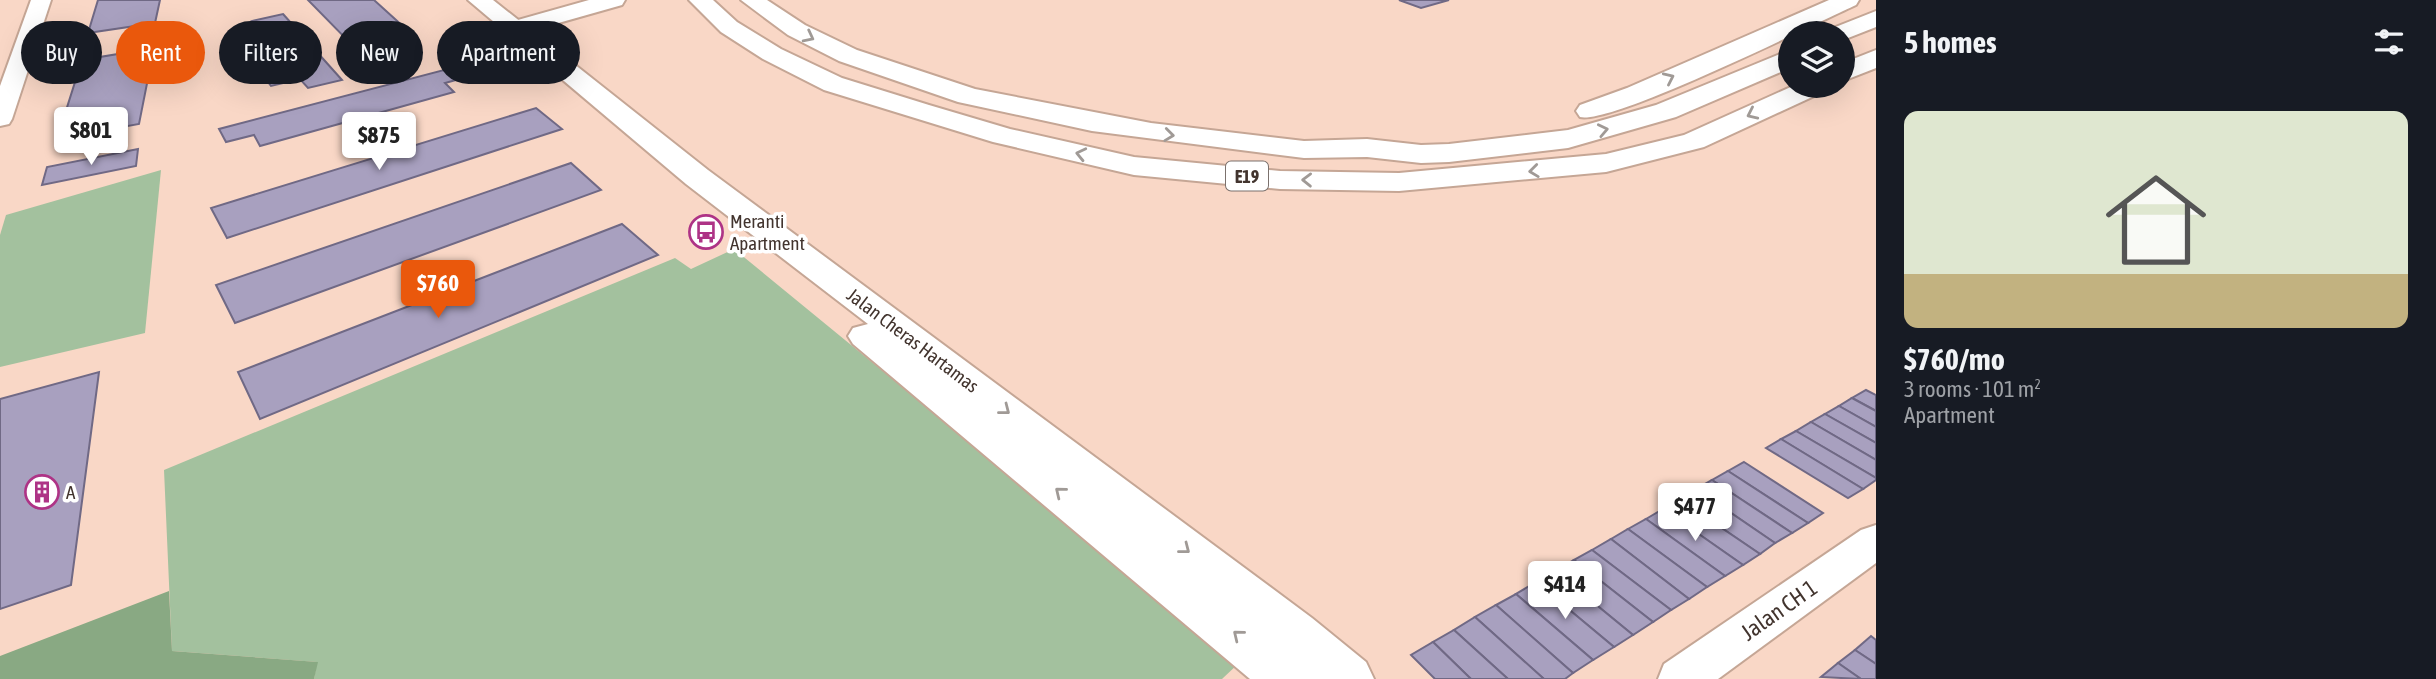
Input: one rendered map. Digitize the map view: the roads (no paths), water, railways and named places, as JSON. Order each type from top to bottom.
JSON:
[{"type":"main road","name":"Jalan Cheras Hartamas","points":[[453,0],[489,21]]},
{"type":"main road","name":"Jalan Cheras Hartamas","points":[[479,0],[497,21]]},
{"type":"main road","points":[[541,21],[614,0]]},
{"type":"main road","name":"E19","points":[[700,0],[729,27],[772,54],[833,84],[919,111],[1003,136],[1135,166],[1280,180],[1399,182],[1606,163],[1694,141],[1788,98]]},
{"type":"main road","name":"E19","points":[[752,0],[777,20],[834,49],[908,78],[998,102],[1130,130],[1317,150],[1366,148],[1420,153],[1550,142],[1631,124],[1696,102],[1778,64]]},
{"type":"main road","points":[[1366,148],[1459,135],[1590,111],[1637,94],[1840,2]]},
{"type":"main road","points":[[1855,27],[1876,18]]},
{"type":"main road","points":[[1855,68],[1876,58]]},
{"type":"main road","name":"Jalan Cheras Hartamas","points":[[573,84],[947,382],[1347,679]]},
{"type":"main road","name":"Jalan Cheras Hartamas","points":[[947,382],[1289,679]]},
{"type":"street","points":[[0,119],[41,0]]},
{"type":"street","name":"Jalan CH 1","points":[[1681,679],[1876,541]]},
{"type":"place","name":"Meranti Apartment","points":[[706,232]]},
{"type":"place","name":"A","points":[[42,492]]}]
